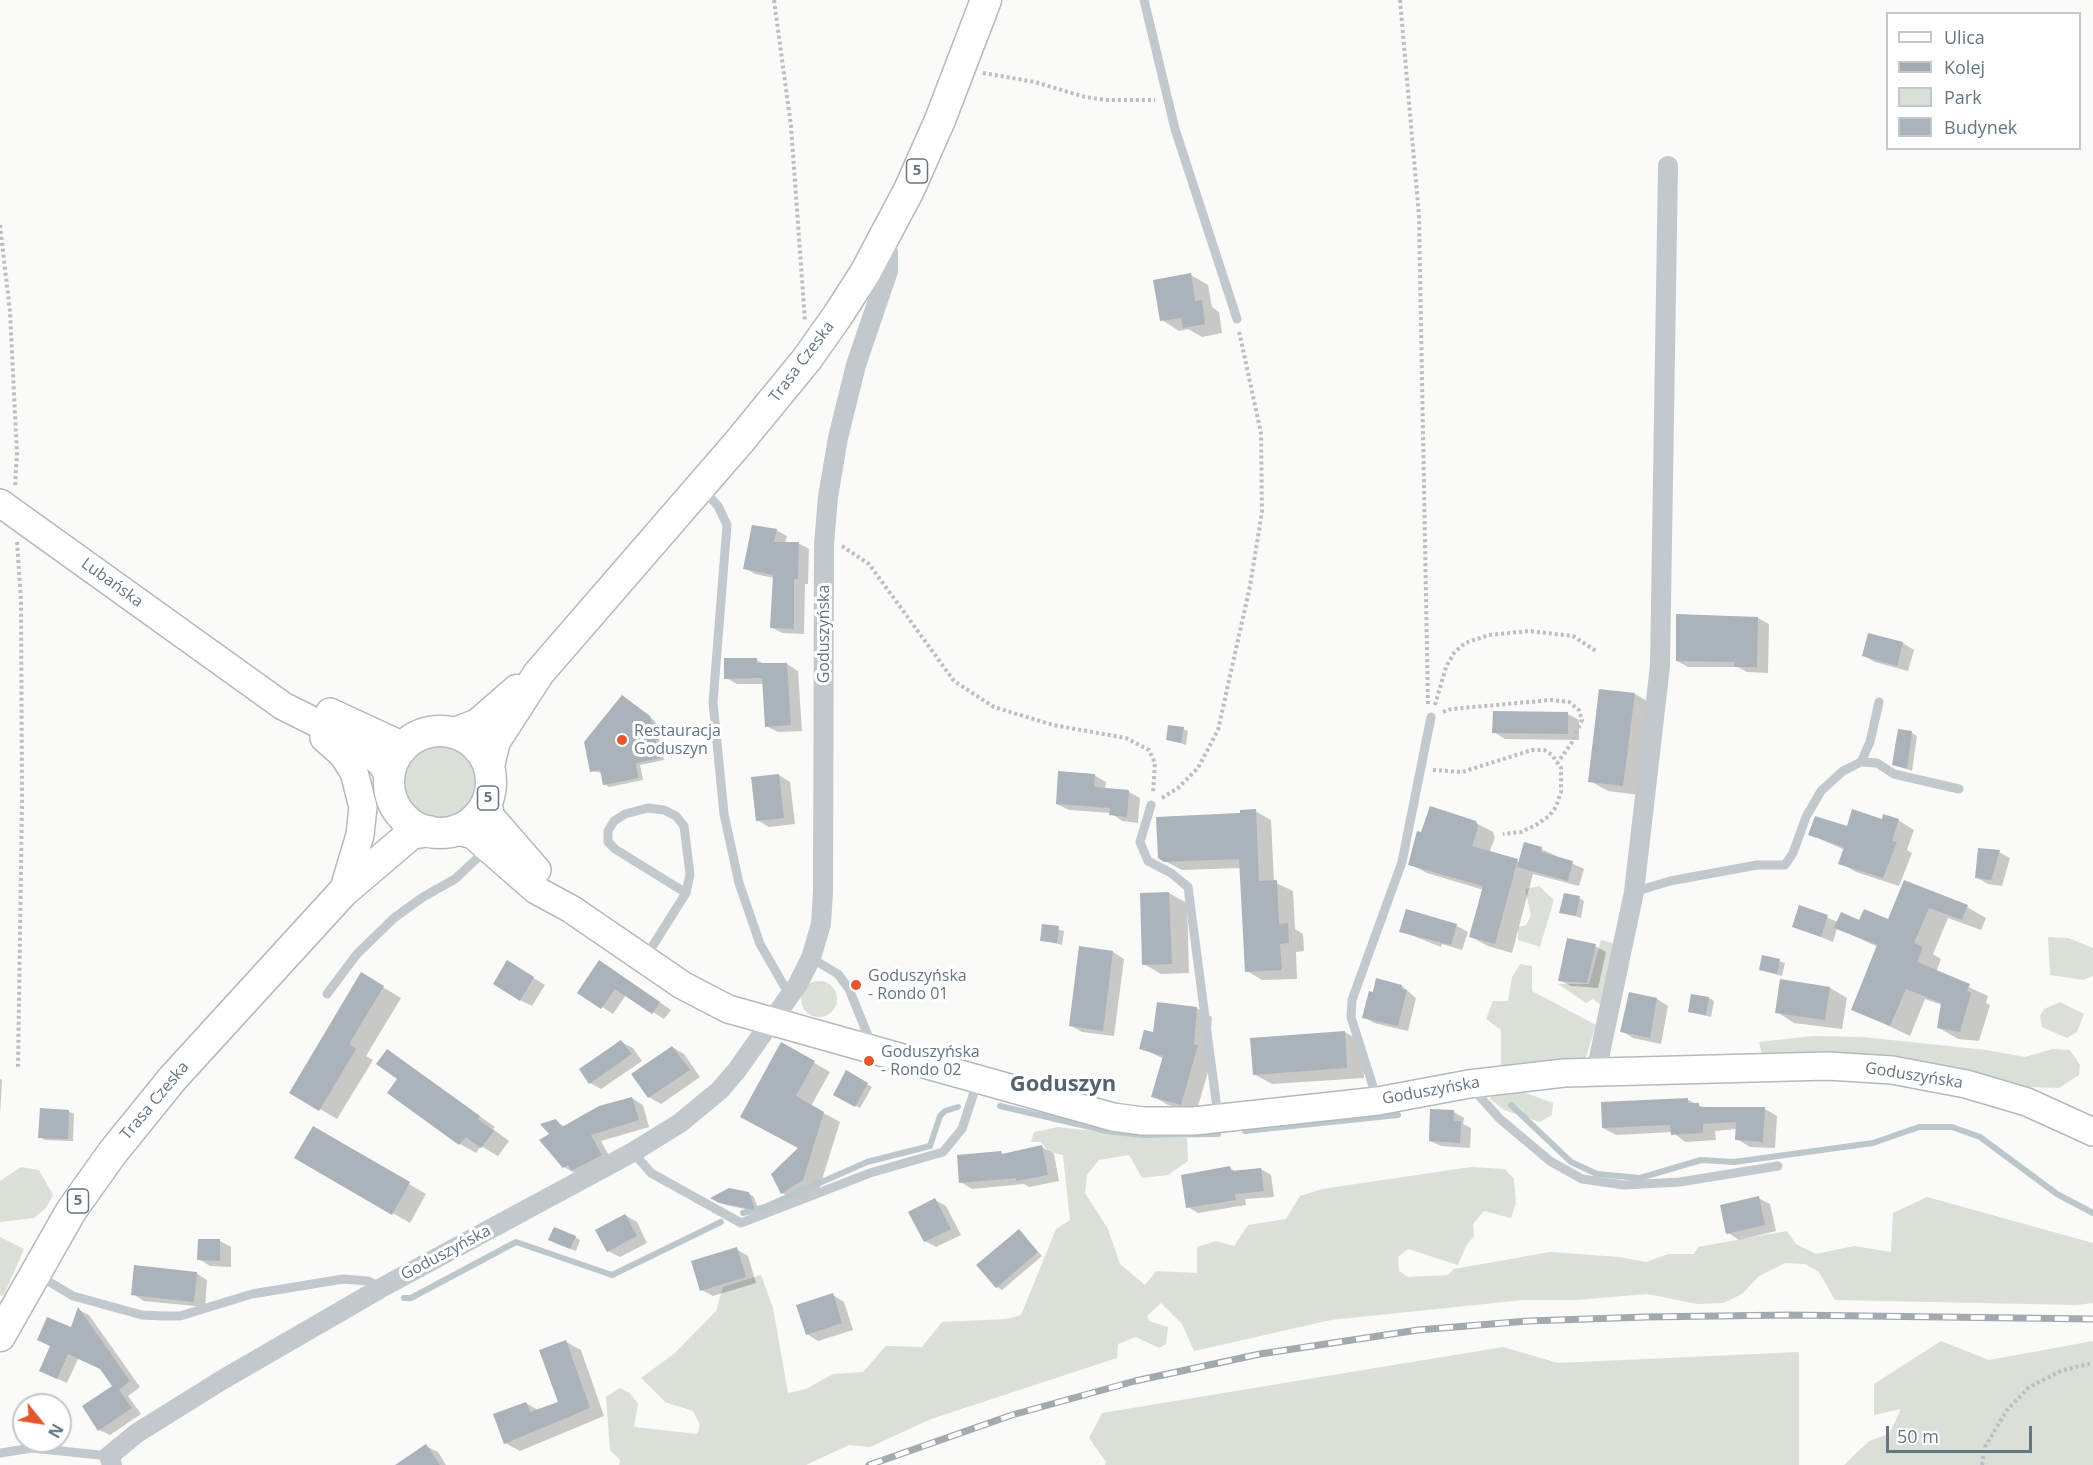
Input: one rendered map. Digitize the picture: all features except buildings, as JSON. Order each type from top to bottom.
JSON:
[{"type":"main road","name":"Trasa Czeska","points":[[489,766],[495,741],[539,673],[790,381],[838,315],[882,243],[918,170],[986,0]]},
{"type":"main road","name":"Trasa Czeska","points":[[455,734],[478,724],[498,704],[539,673]]},
{"type":"main road","name":"5","points":[[392,789],[395,760],[406,744],[429,732],[455,734],[476,746],[489,766],[491,784],[487,802],[477,817],[441,831]]},
{"type":"main road","name":"Trasa Czeska","points":[[343,892],[389,820],[392,789]]},
{"type":"main road","points":[[392,789],[407,820],[441,831]]},
{"type":"main road","name":"Trasa Czeska","points":[[0,1336],[33,1273],[70,1211],[143,1114],[343,892],[411,834],[441,831]]},
{"type":"street","points":[[1596,1072],[1634,892],[1660,666],[1668,166]]},
{"type":"street","name":"Goduszyńska","points":[[111,1461],[137,1433],[222,1380],[381,1288],[633,1152],[680,1123],[720,1090],[790,996],[810,958],[821,924],[824,544],[838,438],[856,365],[888,271],[888,252],[882,243]]},
{"type":"street","name":"Lubańska","points":[[8,494],[283,706],[353,743],[382,764],[392,789]]},
{"type":"street","name":"Lubańska","points":[[223,662],[397,743],[406,744]]},
{"type":"street","points":[[283,706],[334,746],[343,755],[357,779],[363,807],[362,821],[343,892]]},
{"type":"street","name":"Goduszyńska","points":[[487,802],[491,817],[571,909]]},
{"type":"street","name":"Goduszyńska","points":[[441,831],[473,835],[536,890],[571,909],[644,960],[705,998],[771,1023],[1113,1117],[1169,1122],[1218,1119],[1378,1101],[1469,1083],[1532,1076],[1596,1072],[1828,1066],[1892,1070],[1997,1092],[2057,1114],[2093,1132]]},
{"type":"lane","points":[[1144,0],[1167,99],[1237,319]]},
{"type":"lane","points":[[708,495],[718,506],[727,525],[712,702],[724,814],[739,883],[760,944],[790,996]]},
{"type":"lane","points":[[1861,762],[1870,742],[1879,702]]},
{"type":"lane","points":[[1378,1101],[1351,1017],[1352,1000],[1402,862],[1431,717]]},
{"type":"lane","points":[[1634,892],[1670,881],[1757,865],[1785,865],[1793,853],[1806,817],[1821,791],[1843,771],[1861,762],[1877,763],[1894,774],[1959,789]]},
{"type":"lane","points":[[1151,805],[1140,842],[1148,861],[1171,873],[1188,887],[1218,1119]]},
{"type":"lane","points":[[644,960],[686,893],[690,874],[684,826],[676,816],[664,810],[648,808],[625,814],[614,821],[608,831],[608,842],[615,849],[686,893]]},
{"type":"lane","points":[[327,994],[357,954],[393,918],[423,897],[456,879],[489,847]]},
{"type":"lane","points":[[810,958],[838,974],[849,989],[875,1051]]},
{"type":"lane","points":[[633,1152],[651,1173],[741,1224],[870,1173],[943,1152],[962,1129],[978,1080]]},
{"type":"lane","points":[[1469,1083],[1500,1119],[1550,1161],[1582,1179],[1624,1185],[1680,1182],[1779,1166]]},
{"type":"lane","points":[[33,1273],[73,1296],[142,1315],[163,1316],[180,1316],[252,1294],[333,1281],[368,1281],[381,1288]]},
{"type":"lane","points":[[62,1453],[111,1461]]},
{"type":"path","points":[[774,0],[791,126],[802,310],[809,329]]},
{"type":"path","points":[[1400,0],[1419,216],[1427,701],[1431,717]]},
{"type":"path","points":[[960,67],[1035,81],[1085,97],[1107,100],[1167,99]]},
{"type":"path","points":[[0,225],[10,322],[17,454],[8,494]]},
{"type":"path","points":[[1151,805],[1178,788],[1198,768],[1218,730],[1250,586],[1262,512],[1261,433],[1237,319]]},
{"type":"path","points":[[16,536],[21,600],[22,788],[18,1070]]},
{"type":"path","points":[[824,544],[842,546],[869,564],[954,681],[994,707],[1053,725],[1126,738],[1149,750],[1155,763],[1151,805]]},
{"type":"path","points":[[1431,717],[1446,667],[1454,653],[1465,644],[1489,635],[1528,631],[1573,636],[1596,651]]},
{"type":"path","points":[[1431,717],[1451,709],[1551,700],[1569,702],[1579,710],[1582,720],[1571,744],[1557,763]]},
{"type":"path","points":[[1422,768],[1462,772],[1532,750],[1544,750],[1552,755],[1561,768],[1561,792],[1549,816],[1521,832],[1503,834]]},
{"type":"path","points":[[1982,1465],[1985,1447],[2007,1410],[2029,1387],[2063,1370],[2093,1363]]},
{"type":"green space","points":[[441,742],[456,745],[468,754],[477,766],[480,781],[477,796],[468,808],[456,817],[441,820],[426,817],[414,808],[405,796],[402,781],[405,766],[414,754],[426,745]]},
{"type":"green space","points":[[1539,886],[1554,900],[1540,947],[1518,940],[1518,927],[1526,925],[1531,915],[1525,889]]},
{"type":"green space","points":[[2048,937],[2068,938],[2093,948],[2093,976],[2083,980],[2050,975]]},
{"type":"green space","points":[[1601,940],[1616,944],[1602,1006],[1593,999],[1586,1003],[1558,984],[1589,984]]},
{"type":"green space","points":[[1520,964],[1532,966],[1532,991],[1596,1025],[1585,1060],[1515,1064],[1507,1086],[1553,1103],[1552,1115],[1540,1122],[1504,1110],[1490,1099],[1501,1063],[1501,1030],[1486,1019],[1493,1001],[1508,1001],[1512,977]]},
{"type":"green space","points":[[819,981],[832,986],[837,999],[832,1012],[819,1017],[806,1012],[801,999],[806,986]]},
{"type":"green space","points":[[2060,1002],[2084,1014],[2077,1032],[2067,1038],[2042,1027],[2040,1016],[2044,1009]]},
{"type":"green space","points":[[1813,1036],[1863,1037],[1986,1050],[2025,1057],[2053,1049],[2070,1050],[2080,1065],[2079,1075],[2059,1088],[2028,1087],[1889,1058],[1848,1054],[1762,1054],[1759,1042]]},
{"type":"green space","points":[[1058,1127],[1143,1137],[1187,1138],[1188,1161],[1168,1175],[1142,1178],[1129,1155],[1099,1160],[1087,1175],[1085,1193],[1108,1229],[1120,1264],[1145,1285],[1156,1271],[1197,1273],[1197,1247],[1216,1241],[1234,1246],[1248,1225],[1286,1219],[1300,1196],[1322,1189],[1471,1167],[1505,1169],[1514,1179],[1516,1203],[1511,1218],[1484,1211],[1473,1224],[1474,1236],[1466,1246],[1458,1265],[1408,1249],[1398,1257],[1399,1271],[1408,1277],[1448,1275],[1454,1269],[1550,1252],[1619,1257],[1646,1262],[1668,1254],[1694,1254],[1698,1247],[1787,1231],[1796,1244],[1816,1254],[1854,1246],[1891,1252],[1893,1213],[1927,1197],[2093,1243],[2093,1303],[2076,1305],[1835,1300],[1819,1272],[1805,1264],[1785,1263],[1759,1276],[1742,1294],[1723,1303],[1697,1304],[1647,1294],[1576,1300],[1523,1300],[1331,1320],[1194,1351],[1182,1324],[1161,1303],[1147,1316],[1149,1321],[1168,1327],[1166,1344],[1159,1348],[1136,1337],[1118,1344],[1117,1358],[931,1419],[870,1447],[849,1445],[806,1465],[619,1465],[620,1460],[610,1450],[606,1397],[620,1388],[630,1393],[638,1404],[634,1427],[697,1434],[700,1425],[693,1411],[665,1402],[641,1378],[675,1353],[716,1311],[723,1287],[761,1275],[773,1308],[788,1393],[806,1389],[833,1374],[863,1372],[886,1346],[922,1347],[942,1322],[1007,1319],[1021,1315],[1056,1229],[1070,1220],[1063,1155],[1049,1152],[1041,1142],[1031,1142],[1034,1132]]},
{"type":"green space","points":[[21,1167],[39,1170],[53,1195],[46,1208],[34,1218],[0,1222],[0,1181]]},
{"type":"green space","points":[[0,1237],[24,1249],[4,1295],[0,1296]]},
{"type":"green space","points":[[1941,1341],[1989,1360],[2093,1341],[2093,1465],[1844,1465],[1869,1441],[1889,1434],[1901,1409],[1874,1415],[1874,1384]]},
{"type":"green space","points":[[1503,1347],[1558,1363],[1799,1352],[1799,1465],[1105,1465],[1106,1462],[1089,1438],[1102,1413]]},
{"type":"waterway","points":[[1511,1105],[1571,1162],[1597,1174],[1640,1178],[1701,1160],[1734,1162],[1873,1143],[1919,1127],[1952,1127],[1980,1137],[2057,1194],[2093,1213]]},
{"type":"waterway","points":[[1000,1106],[1107,1131],[1142,1135],[1218,1134]]},
{"type":"waterway","points":[[743,1213],[765,1207],[867,1162],[930,1146],[940,1116],[945,1111],[958,1107]]},
{"type":"waterway","points":[[1245,1131],[1398,1115]]},
{"type":"waterway","points":[[404,1298],[411,1298],[516,1242],[612,1275],[721,1222]]},
{"type":"railway","points":[[869,1465],[1012,1415],[1135,1381],[1260,1354],[1418,1330],[1528,1321],[1646,1317],[1789,1315],[2093,1319]]},
{"type":"place","name":"Restauracja Goduszyn","points":[[622,740]]},
{"type":"place","name":"Goduszyńska - Rondo 01","points":[[856,985]]},
{"type":"place","name":"Goduszyńska - Rondo 02","points":[[869,1061]]},
{"type":"district","name":"Goduszyn","points":[[1063,1085]]}]
